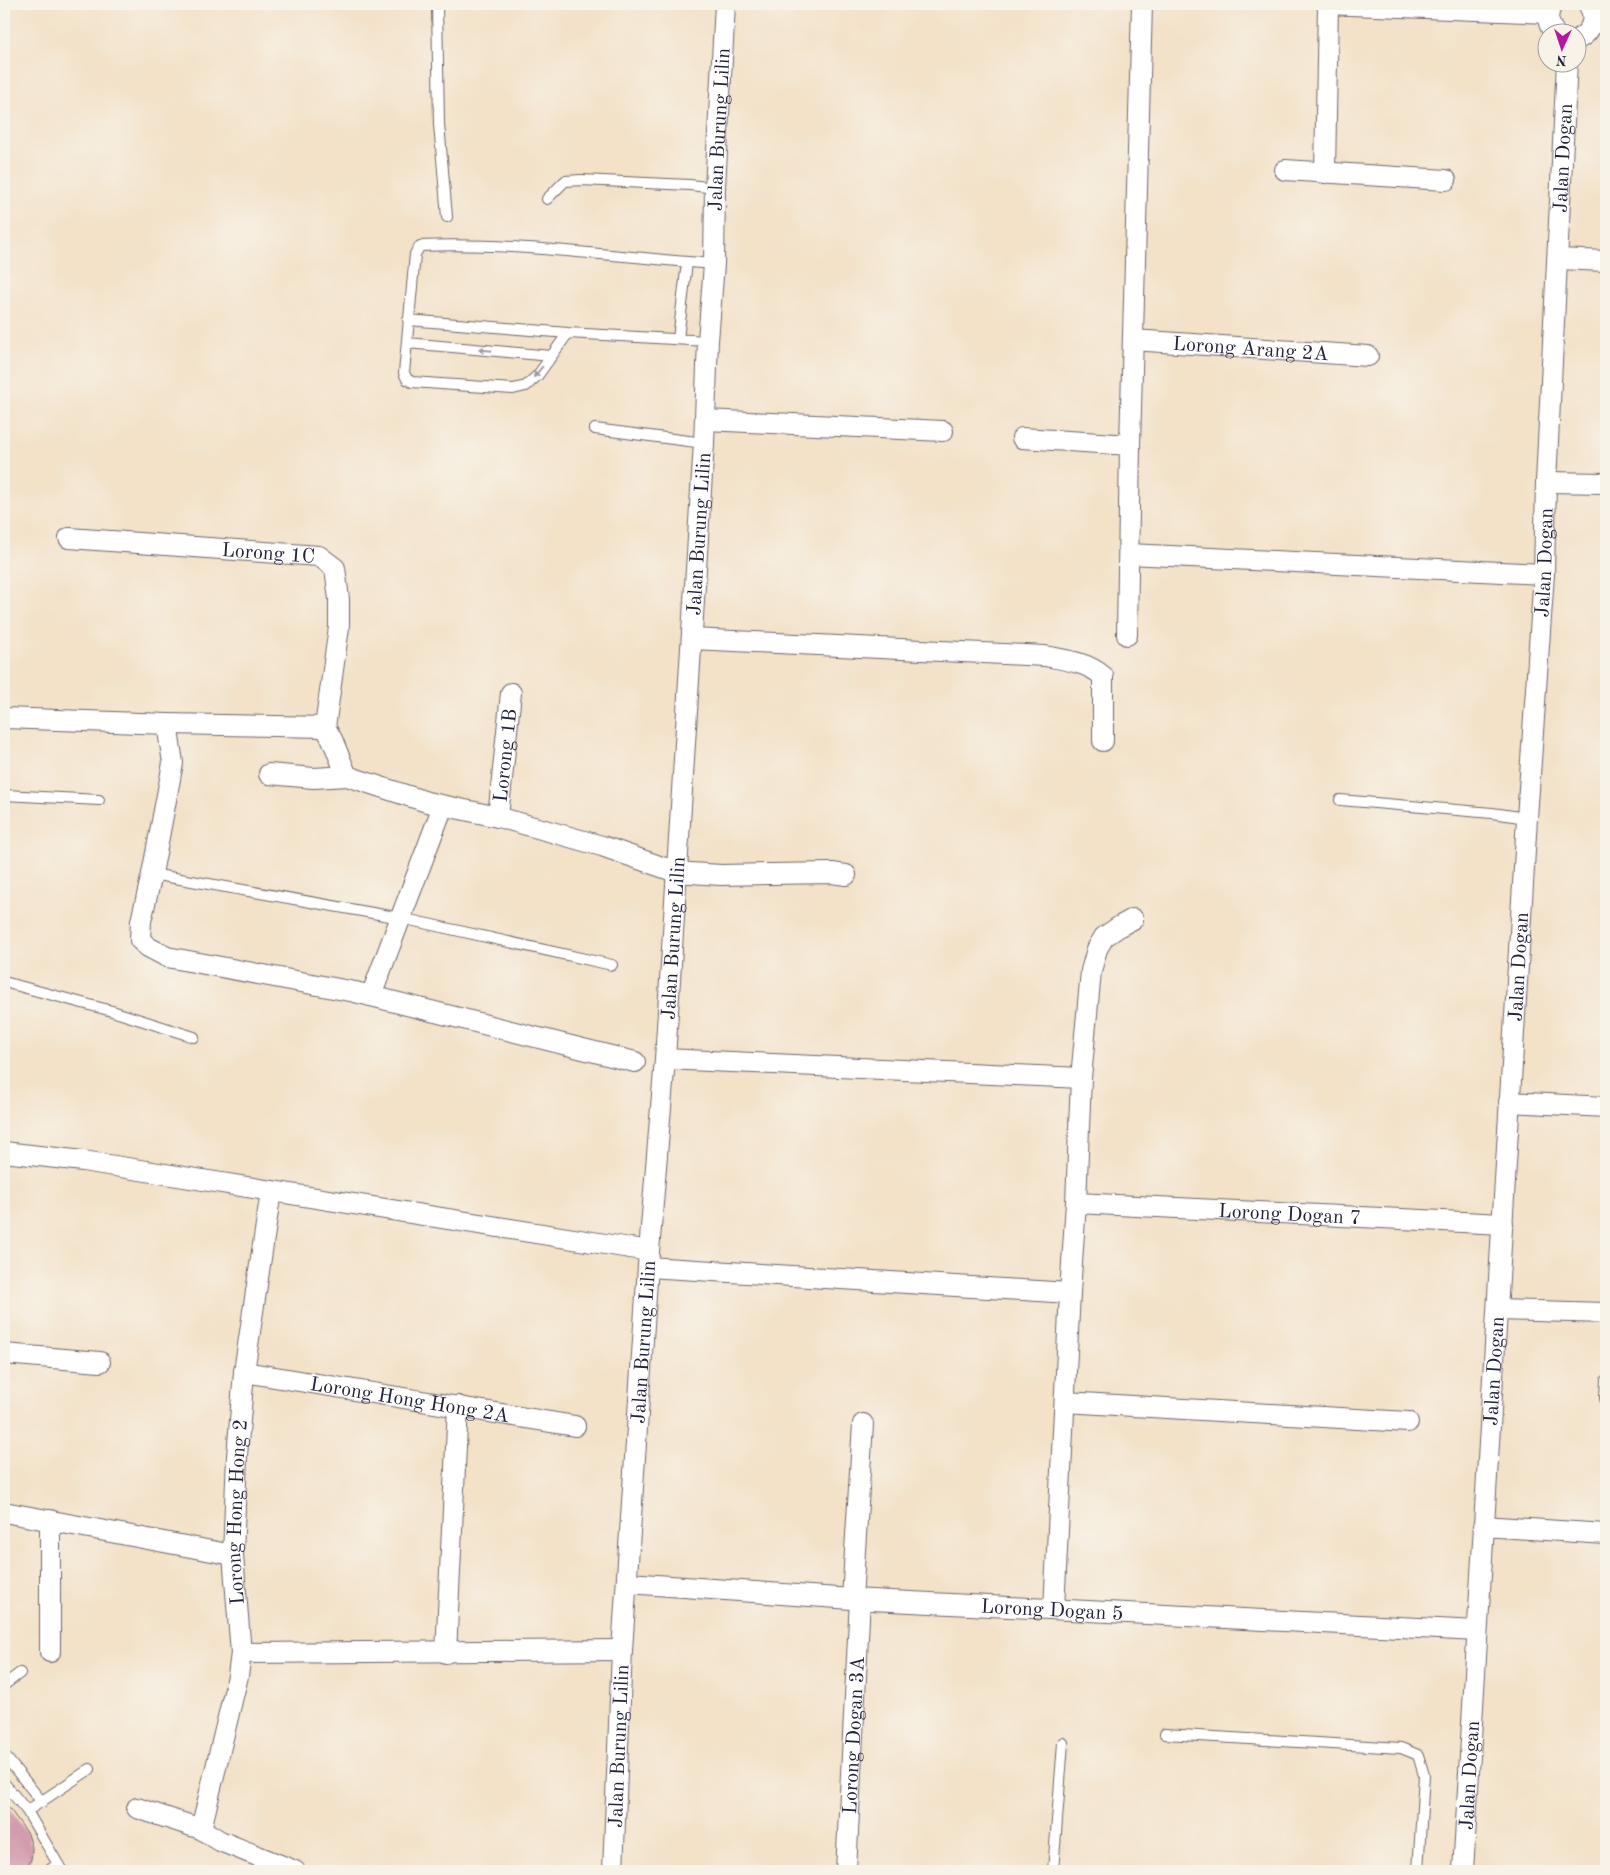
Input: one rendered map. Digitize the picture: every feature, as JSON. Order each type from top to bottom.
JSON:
[{"type":"street","name":"Jalan Burung Lilin","points":[[613,1871],[622,1650],[664,1059],[704,443],[708,341],[714,264],[714,188],[725,4]]},
{"type":"street","points":[[1127,635],[1142,4]]},
{"type":"street","points":[[1325,173],[1327,4],[1550,8],[1548,22]]},
{"type":"street","points":[[1588,32],[1596,12]]},
{"type":"street","name":"Jalan Dogan","points":[[1463,1871],[1509,1102],[1544,574],[1546,482],[1567,72]]},
{"type":"street","points":[[1285,170],[1446,180]]},
{"type":"street","points":[[1558,259],[1606,261]]},
{"type":"street","name":"Lorong Arang 2A","points":[[1133,340],[1368,356]]},
{"type":"street","points":[[705,420],[943,431]]},
{"type":"street","points":[[1022,438],[1130,446]]},
{"type":"street","points":[[1546,482],[1606,484]]},
{"type":"street","name":"Lorong 1C","points":[[69,538],[319,556],[335,568],[339,599],[339,627],[325,727]]},
{"type":"street","points":[[1129,554],[1544,574]]},
{"type":"street","points":[[692,640],[1046,656],[1071,661],[1093,668],[1103,676],[1103,741]]},
{"type":"street","name":"Lorong 1B","points":[[498,817],[510,693]]},
{"type":"street","points":[[4,718],[325,727],[347,776]]},
{"type":"street","points":[[167,724],[173,763],[141,921],[140,940],[148,947],[167,957],[371,996],[635,1062]]},
{"type":"street","points":[[269,774],[314,778],[347,776],[443,806],[498,817],[602,846],[676,872],[721,876],[832,873],[846,875]]},
{"type":"street","points":[[371,996],[443,806]]},
{"type":"street","points":[[1054,1609],[1081,1078],[1091,971],[1097,949],[1104,937],[1134,919]]},
{"type":"street","points":[[664,1059],[1081,1078]]},
{"type":"street","points":[[1509,1102],[1606,1107]]},
{"type":"street","points":[[4,1152],[83,1160],[271,1191],[649,1259],[1070,1293]]},
{"type":"street","name":"Lorong Hong Hong 2","points":[[201,1829],[238,1676],[241,1653],[233,1555],[237,1456],[244,1372],[271,1191]]},
{"type":"street","name":"Lorong Dogan 7","points":[[1076,1203],[1503,1224]]},
{"type":"street","points":[[1498,1310],[1606,1313]]},
{"type":"street","points":[[4,1354],[100,1362]]},
{"type":"street","name":"Lorong Hong Hong 2A","points":[[244,1372],[575,1426]]},
{"type":"street","points":[[1065,1402],[1408,1422]]},
{"type":"street","points":[[446,1652],[458,1406]]},
{"type":"street","name":"Lorong Dogan 3A","points":[[846,1871],[863,1424]]},
{"type":"street","points":[[4,1512],[233,1555]]},
{"type":"street","points":[[50,1520],[50,1652]]},
{"type":"street","points":[[1483,1526],[1606,1534]]},
{"type":"street","name":"Lorong Dogan 5","points":[[628,1583],[856,1599],[1476,1631]]},
{"type":"street","points":[[241,1653],[622,1650]]},
{"type":"street","points":[[137,1808],[201,1829],[220,1841],[295,1871]]},
{"type":"lane","points":[[437,4],[439,124],[447,217]]},
{"type":"lane","points":[[547,199],[565,180],[690,185],[714,188]]},
{"type":"lane","points":[[568,333],[538,374],[526,386],[513,389],[412,382],[404,373],[415,254],[420,246],[443,245],[576,250],[714,264]]},
{"type":"lane","points":[[678,339],[687,262]]},
{"type":"lane","points":[[408,320],[568,333],[708,341]]},
{"type":"lane","points":[[406,342],[551,356]]},
{"type":"lane","points":[[595,429],[704,443]]},
{"type":"lane","points":[[4,795],[99,800]]},
{"type":"lane","points":[[1340,800],[1492,813],[1527,818]]},
{"type":"lane","points":[[152,874],[401,918],[612,964]]},
{"type":"lane","points":[[4,982],[112,1011],[194,1037]]},
{"type":"lane","points":[[1606,1380],[1606,1401]]},
{"type":"lane","points":[[4,1685],[20,1673]]},
{"type":"lane","points":[[1165,1734],[1401,1748],[1418,1755],[1424,1775],[1418,1871]]},
{"type":"lane","points":[[1053,1871],[1063,1743]]},
{"type":"lane","points":[[4,1755],[42,1802]]},
{"type":"lane","points":[[27,1811],[90,1769]]},
{"type":"lane","points":[[4,1783],[27,1811],[60,1868],[48,1871]]},
{"type":"building","points":[[4,1801],[28,1834],[32,1848],[31,1859],[25,1871],[4,1871]]}]
